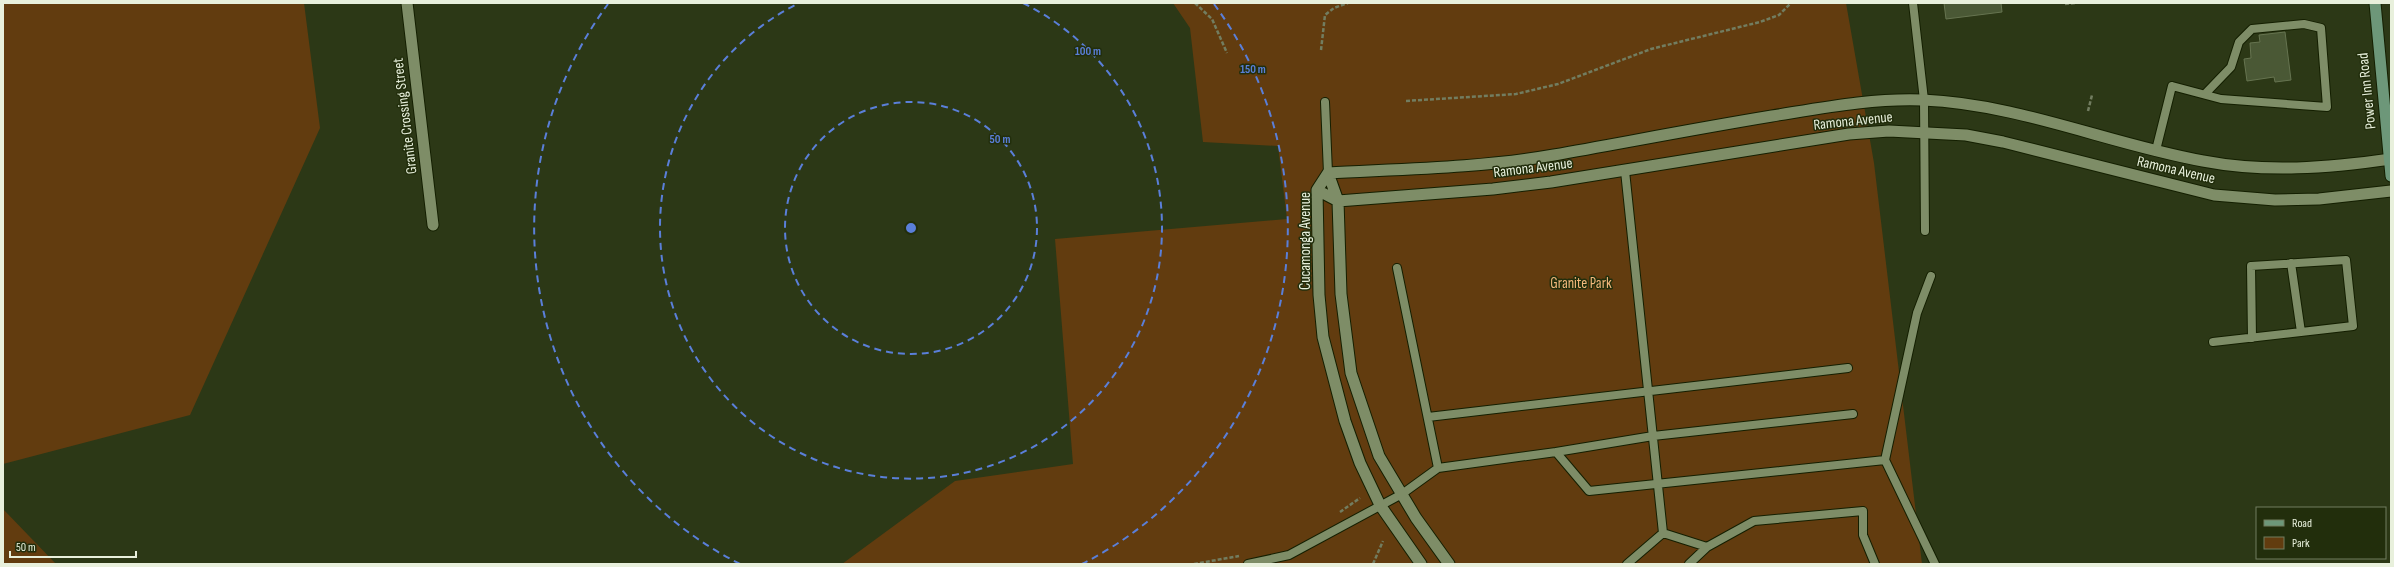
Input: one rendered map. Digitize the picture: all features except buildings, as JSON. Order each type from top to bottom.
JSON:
[{"type":"main road","name":"Power Inn Road","points":[[2375,3],[2391,176]]},
{"type":"street","name":"Granite Crossing Street","points":[[407,3],[433,225]]},
{"type":"street","name":"Ramona Avenue","points":[[1328,173],[1421,169],[1552,156],[1620,142],[1845,104],[1924,100],[2009,112],[2202,161],[2276,169],[2313,168],[2390,159]]},
{"type":"street","name":"Ramona Avenue","points":[[1317,190],[1338,200],[1493,189],[1625,171],[1849,134],[1889,131],[1924,132],[1966,136],[2003,142],[2214,195],[2275,200],[2319,199],[2391,191]]},
{"type":"street","name":"Cucamonga Avenue","points":[[1328,173],[1317,190],[1319,295],[1323,337],[1345,421],[1360,463],[1380,505],[1421,564]]},
{"type":"street","name":"Cucamonga Avenue","points":[[1328,173],[1338,200],[1341,294],[1351,373],[1378,456],[1416,518],[1449,564]]},
{"type":"lane","points":[[1913,3],[1924,100],[1925,231]]},
{"type":"lane","points":[[2156,150],[2172,86],[2221,98],[2327,107],[2321,28],[2304,24],[2252,29],[2238,42],[2231,67],[2205,94]]},
{"type":"lane","points":[[1325,102],[1328,173]]},
{"type":"lane","points":[[1625,171],[1663,533]]},
{"type":"lane","points":[[2213,342],[2252,338],[2353,326],[2346,260],[2251,266],[2252,338]]},
{"type":"lane","points":[[2291,264],[2301,332]]},
{"type":"lane","points":[[1397,268],[1438,468]]},
{"type":"lane","points":[[1931,276],[1917,312],[1885,460],[1935,564]]},
{"type":"lane","points":[[1428,417],[1648,389],[1848,368]]},
{"type":"lane","points":[[1248,564],[1289,555],[1402,494],[1438,468],[1556,452],[1653,436],[1853,414]]},
{"type":"lane","points":[[1556,452],[1589,491],[1885,460]]},
{"type":"lane","points":[[1689,564],[1707,547],[1754,521],[1863,511],[1862,534],[1876,564]]},
{"type":"lane","points":[[1663,533],[1707,547]]},
{"type":"lane","points":[[1627,564],[1663,533]]},
{"type":"path","points":[[1196,3],[1212,19],[1227,53]]},
{"type":"path","points":[[1321,50],[1325,15],[1334,8],[1348,3]]},
{"type":"path","points":[[1406,101],[1516,94],[1558,84],[1651,49],[1760,22],[1779,15],[1791,3]]},
{"type":"path","points":[[2065,4],[2075,3]]},
{"type":"path","points":[[2088,111],[2092,95]]},
{"type":"path","points":[[1335,515],[1360,498]]},
{"type":"path","points":[[1373,564],[1383,541]]},
{"type":"path","points":[[1194,564],[1245,555]]},
{"type":"green space","points":[[3,3],[304,3],[320,128],[190,415],[3,464]]},
{"type":"green space","name":"Granite Park","points":[[1173,3],[1846,3],[1874,163],[1922,564],[842,564],[955,481],[1073,464],[1055,239],[1287,219],[1278,146],[1203,142],[1190,28]]},
{"type":"green space","points":[[3,509],[56,564],[3,564]]}]
